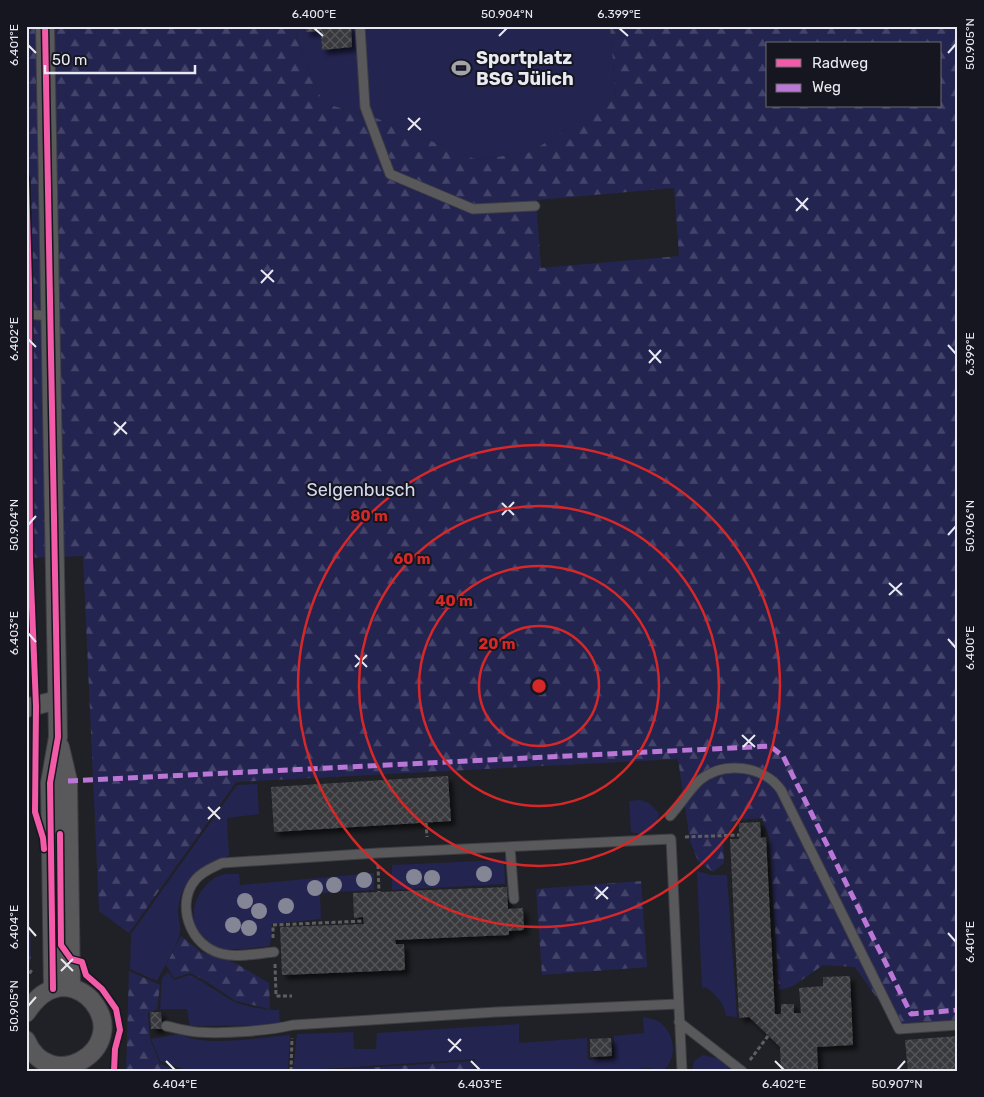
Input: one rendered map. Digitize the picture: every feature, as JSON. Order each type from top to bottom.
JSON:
[{"type":"street","points":[[46,26],[57,700],[58,736],[68,781],[71,988]]},
{"type":"street","points":[[26,708],[57,700]]},
{"type":"street","points":[[53,989],[50,783],[58,736]]},
{"type":"street","points":[[26,1013],[34,1001],[47,991],[71,988],[91,1000],[99,1010],[102,1022],[98,1048],[89,1064],[83,1062],[68,1069],[54,1067],[40,1060],[26,1040]]},
{"type":"lane","points":[[360,26],[365,107],[390,174],[473,209],[535,206]]},
{"type":"lane","points":[[26,314],[51,316]]},
{"type":"lane","points":[[670,816],[701,780],[714,772],[726,768],[748,769],[768,777],[781,790],[899,1029],[958,1025]]},
{"type":"lane","points":[[274,952],[233,955],[210,949],[200,941],[192,930],[187,918],[186,904],[189,890],[197,878],[210,868],[222,863],[378,853],[671,839],[682,1071]]},
{"type":"lane","points":[[510,847],[514,899]]},
{"type":"lane","points":[[166,1026],[194,1032],[208,1032],[277,1029],[293,1024],[678,1004]]},
{"type":"lane","points":[[679,1022],[742,1071]]},
{"type":"path","points":[[681,838],[739,835]]},
{"type":"path","points":[[378,853],[379,892]]},
{"type":"path","points":[[292,996],[276,996],[273,925],[364,921]]},
{"type":"path","points":[[291,1071],[293,1024]]},
{"type":"path","points":[[752,1058],[768,1036]]},
{"type":"green space","name":"Selgenbusch","points":[[26,26],[296,26],[297,40],[323,103],[376,118],[477,160],[531,152],[616,97],[610,26],[958,26],[958,1024],[899,1029],[855,967],[823,965],[793,986],[779,990],[769,837],[762,818],[736,820],[723,840],[724,863],[713,872],[698,861],[690,841],[678,759],[236,782],[129,933],[99,911],[83,556],[26,558]],"holes":[[[674,188],[679,256],[541,268],[536,200]]]},
{"type":"green space","name":"Sportplatz BSG Jülich","points":[[296,26],[610,26],[616,97],[531,152],[477,160],[376,118],[323,103],[297,40]]},
{"type":"green space","points":[[26,781],[31,958],[26,975]]},
{"type":"green space","points":[[257,784],[259,814],[227,818],[229,856],[194,875],[183,890],[178,912],[179,937],[157,981],[130,969],[131,934],[237,785]]},
{"type":"green space","points":[[640,800],[649,803],[659,813],[657,823],[651,831],[641,834],[631,831],[629,801]]},
{"type":"green space","points":[[504,860],[505,884],[392,890],[392,865]]},
{"type":"green space","points":[[697,871],[711,875],[727,875],[737,1017],[726,1016],[716,996],[706,987],[702,988]]},
{"type":"green space","points":[[374,873],[374,890],[320,893],[321,919],[272,924],[270,946],[236,949],[217,947],[206,941],[199,933],[195,924],[195,903],[200,893],[207,884],[222,875],[239,874],[240,885]]},
{"type":"green space","points":[[641,881],[647,967],[542,975],[536,889]]},
{"type":"green space","points":[[181,936],[201,952],[235,963],[269,983],[270,1009],[236,1001],[190,973],[174,978],[166,965]]},
{"type":"green space","points":[[129,971],[160,985],[157,1009],[148,1013],[150,1039],[160,1064],[177,1071],[126,1071]]},
{"type":"green space","points":[[168,972],[174,980],[190,975],[227,998],[243,1005],[279,1010],[280,1025],[190,1026],[187,1009],[160,1009],[162,978]]},
{"type":"green space","points":[[643,1017],[658,1021],[668,1031],[671,1038],[673,1052],[664,1070],[652,1070],[652,1068],[605,1071],[476,1071],[475,1059],[293,1071],[297,1034],[353,1032],[354,1049],[376,1049],[377,1033],[519,1024],[519,1043],[587,1038],[588,1060],[614,1058],[614,1036],[644,1033]]},
{"type":"green space","points":[[180,1034],[190,1038],[218,1041],[290,1035],[288,1071],[189,1071],[160,1061],[151,1039]]},
{"type":"green space","points":[[703,1055],[717,1058],[735,1071],[692,1071],[694,1061]]},
{"type":"green space","points":[[473,1061],[474,1071],[319,1071]]},
{"type":"building","points":[[306,26],[351,26],[352,47],[322,50],[321,31],[306,32]]},
{"type":"building","points":[[448,776],[451,821],[274,832],[271,787]]},
{"type":"building","points":[[760,822],[761,838],[766,837],[775,1014],[781,1014],[781,1004],[794,1004],[794,1013],[801,1013],[799,988],[823,986],[823,977],[850,976],[853,1045],[817,1047],[818,1071],[781,1071],[780,1047],[749,1017],[739,1018],[730,839],[739,839],[739,823]]},
{"type":"building","points":[[507,887],[508,909],[523,908],[524,930],[509,931],[509,935],[395,940],[396,944],[404,944],[405,970],[282,975],[280,927],[364,924],[363,917],[354,918],[353,893]]},
{"type":"building","points":[[150,1012],[161,1012],[162,1029],[151,1029]]},
{"type":"building","points":[[958,1036],[958,1071],[908,1071],[905,1040]]},
{"type":"building","points":[[611,1038],[612,1056],[590,1057],[590,1039]]},
{"type":"marked path","points":[[68,781],[770,746],[783,756],[911,1014],[958,1010]]},
{"type":"cycle path","points":[[45,26],[58,737],[50,783],[53,989]]},
{"type":"cycle path","points":[[26,178],[29,283],[30,558],[36,706],[35,812],[43,838],[44,849]]},
{"type":"cycle path","points":[[60,834],[61,945],[71,959],[82,962],[86,975],[102,989],[116,1009],[120,1030],[115,1049],[114,1071]]},
{"type":"place","name":"Sportplatz BSG Jülich","points":[[461,68]]}]
